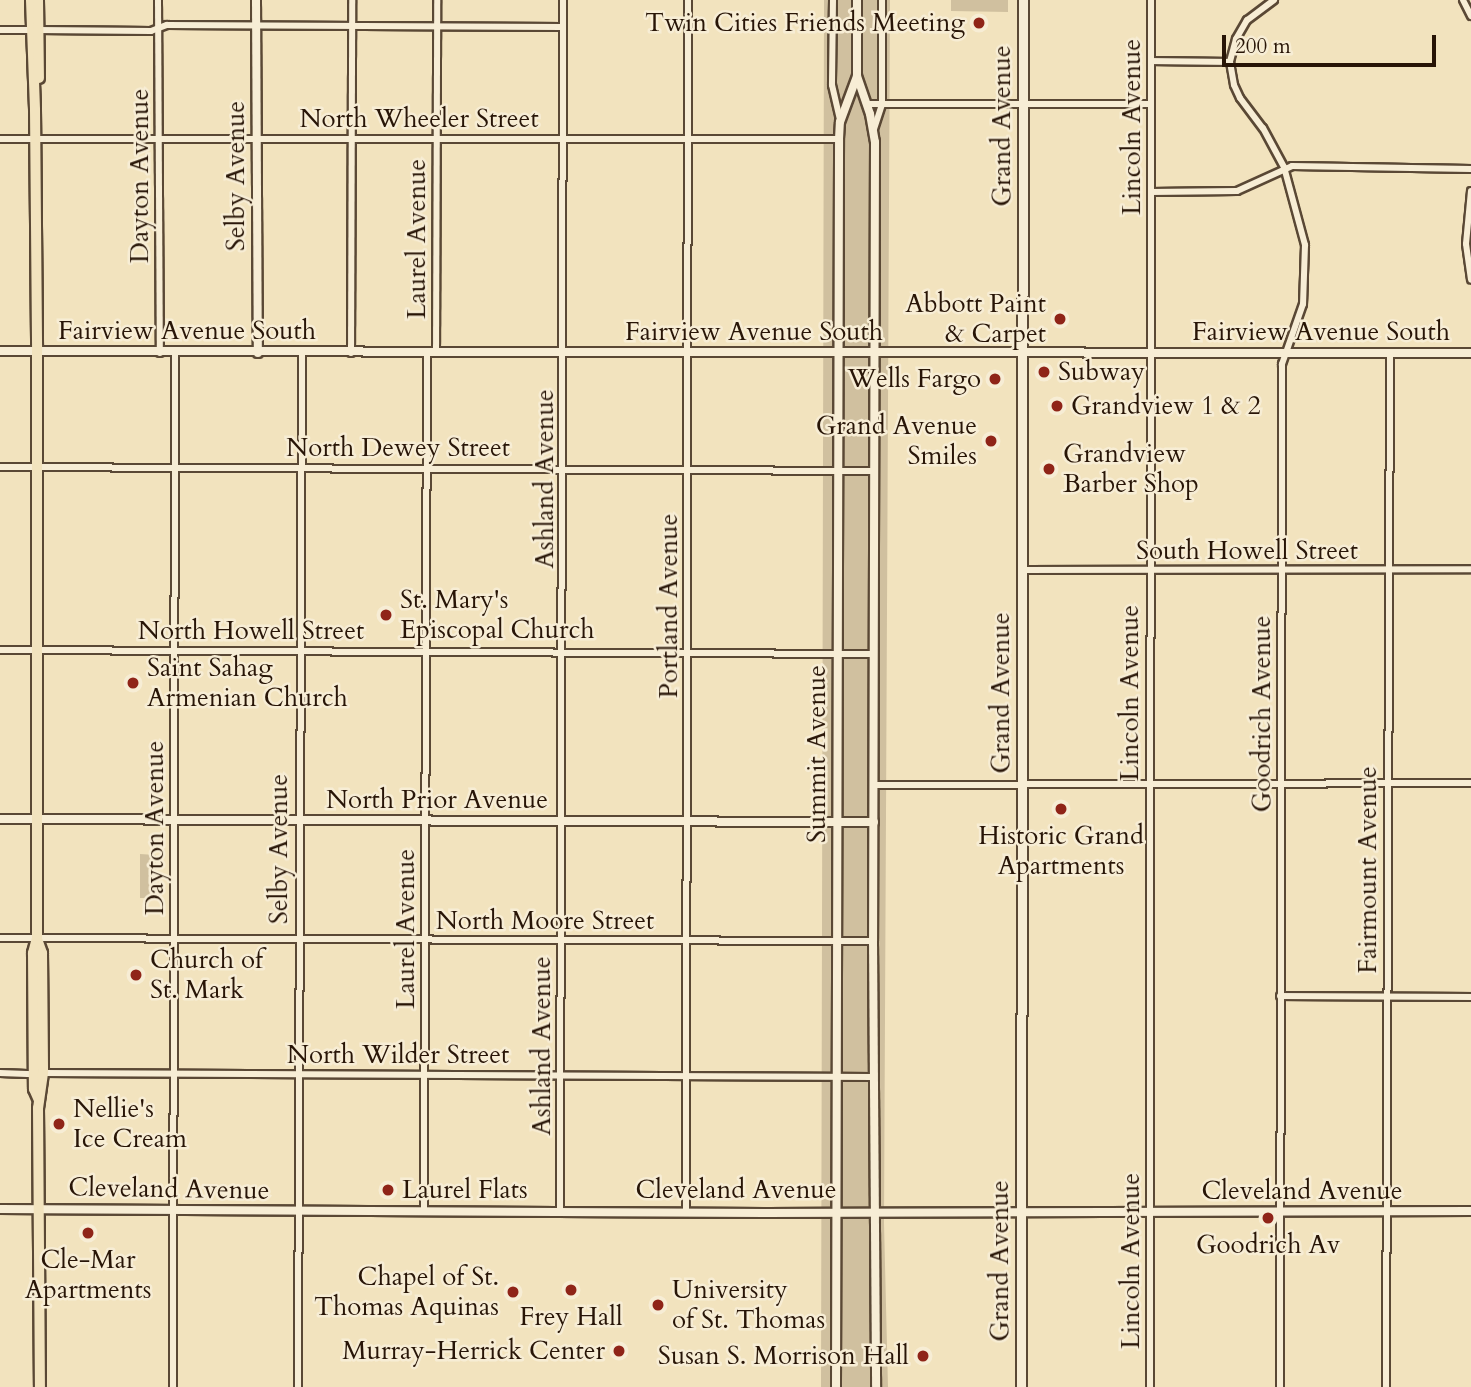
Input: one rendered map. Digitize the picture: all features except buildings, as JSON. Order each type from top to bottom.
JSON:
[{"type":"main road","points":[[31,0],[35,30]]},
{"type":"main road","points":[[38,0],[35,30],[37,938],[33,953],[38,1074],[34,1090],[38,1100],[40,1387]]},
{"type":"main road","name":"Grand Avenue","points":[[1021,1387],[1024,0]]},
{"type":"street","name":"Dayton Avenue","points":[[159,0],[160,353]]},
{"type":"street","name":"Selby Avenue","points":[[256,0],[258,353]]},
{"type":"street","points":[[351,353],[352,0]]},
{"type":"street","name":"Laurel Avenue","points":[[424,1210],[427,467],[432,353],[438,0]]},
{"type":"street","name":"Ashland Avenue","points":[[560,1210],[564,468],[563,0]]},
{"type":"street","name":"Portland Avenue","points":[[686,1211],[688,0]]},
{"type":"street","name":"Summit Avenue","points":[[833,0],[832,85],[840,122],[837,353],[839,470],[836,1387]]},
{"type":"street","name":"Summit Avenue","points":[[840,122],[857,76],[857,0]]},
{"type":"street","name":"Summit Avenue","points":[[873,131],[882,104],[882,0]]},
{"type":"street","name":"Lincoln Avenue","points":[[1150,1387],[1151,0]]},
{"type":"street","points":[[1151,61],[1230,62],[1236,39],[1247,20],[1274,0]]},
{"type":"street","points":[[1463,0],[1471,16]]},
{"type":"street","points":[[0,30],[151,31],[167,25],[563,27]]},
{"type":"street","name":"Goodrich Avenue","points":[[1230,62],[1234,85],[1240,98],[1263,128],[1284,167],[1305,245],[1303,304],[1282,364],[1280,1387]]},
{"type":"street","name":"Summit Avenue","points":[[857,76],[868,104],[873,131],[876,353],[873,471],[876,1387]]},
{"type":"street","points":[[868,104],[1151,104]]},
{"type":"street","name":"North Wheeler Street","points":[[0,139],[839,139]]},
{"type":"street","points":[[1152,192],[1237,191],[1257,184],[1284,167],[1471,169]]},
{"type":"street","points":[[1471,191],[1466,244],[1471,280]]},
{"type":"street","name":"Fairview Avenue South","points":[[0,351],[1471,354]]},
{"type":"street","name":"Dayton Avenue","points":[[173,1387],[174,650],[177,466],[175,353]]},
{"type":"street","name":"Selby Avenue","points":[[298,1387],[302,353]]},
{"type":"street","name":"Fairmount Avenue","points":[[1386,1387],[1390,354]]},
{"type":"street","name":"North Dewey Street","points":[[0,467],[873,471]]},
{"type":"street","name":"South Howell Street","points":[[1023,570],[1471,569]]},
{"type":"street","name":"North Howell Street","points":[[0,650],[838,654]]},
{"type":"street","points":[[838,654],[874,654]]},
{"type":"street","points":[[875,785],[1471,783]]},
{"type":"street","name":"North Prior Avenue","points":[[0,819],[874,822]]},
{"type":"street","name":"North Moore Street","points":[[0,938],[873,941]]},
{"type":"street","points":[[1280,996],[1471,997]]},
{"type":"street","name":"North Wilder Street","points":[[0,1073],[873,1077]]},
{"type":"street","name":"Cleveland Avenue","points":[[0,1209],[1471,1211]]},
{"type":"shaded area","points":[[824,0],[890,0],[884,1223],[888,1387],[821,1387]]},
{"type":"shaded area","points":[[951,0],[1008,0],[1008,12],[951,11]]},
{"type":"shaded area","points":[[140,854],[156,855],[155,898],[140,898]]},
{"type":"place","name":"Twin Cities Friends Meeting","points":[[979,23]]},
{"type":"place","name":"Abbott Paint & Carpet","points":[[1060,319]]},
{"type":"place","name":"Subway","points":[[1044,372]]},
{"type":"place","name":"Wells Fargo","points":[[995,379]]},
{"type":"place","name":"Grandview 1 & 2","points":[[1057,406]]},
{"type":"place","name":"Grand Avenue Smiles","points":[[991,441]]},
{"type":"place","name":"Grandview Barber Shop","points":[[1049,469]]},
{"type":"place","name":"St. Mary's Episcopal Church","points":[[386,615]]},
{"type":"place","name":"Saint Sahag Armenian Church","points":[[133,683]]},
{"type":"place","name":"Historic Grand Apartments","points":[[1061,809]]},
{"type":"place","name":"Church of St. Mark","points":[[136,975]]},
{"type":"place","name":"Nellie's Ice Cream","points":[[59,1124]]},
{"type":"place","name":"Laurel Flats","points":[[388,1190]]},
{"type":"place","name":"Goodrich Av","points":[[1268,1218]]},
{"type":"place","name":"Cle-Mar Apartments","points":[[88,1233]]},
{"type":"place","name":"Frey Hall","points":[[571,1290]]},
{"type":"place","name":"Chapel of St. Thomas Aquinas","points":[[513,1292]]},
{"type":"place","name":"University of St. Thomas","points":[[658,1305]]},
{"type":"place","name":"Murray-Herrick Center","points":[[619,1351]]},
{"type":"place","name":"Susan S. Morrison Hall","points":[[923,1356]]}]
